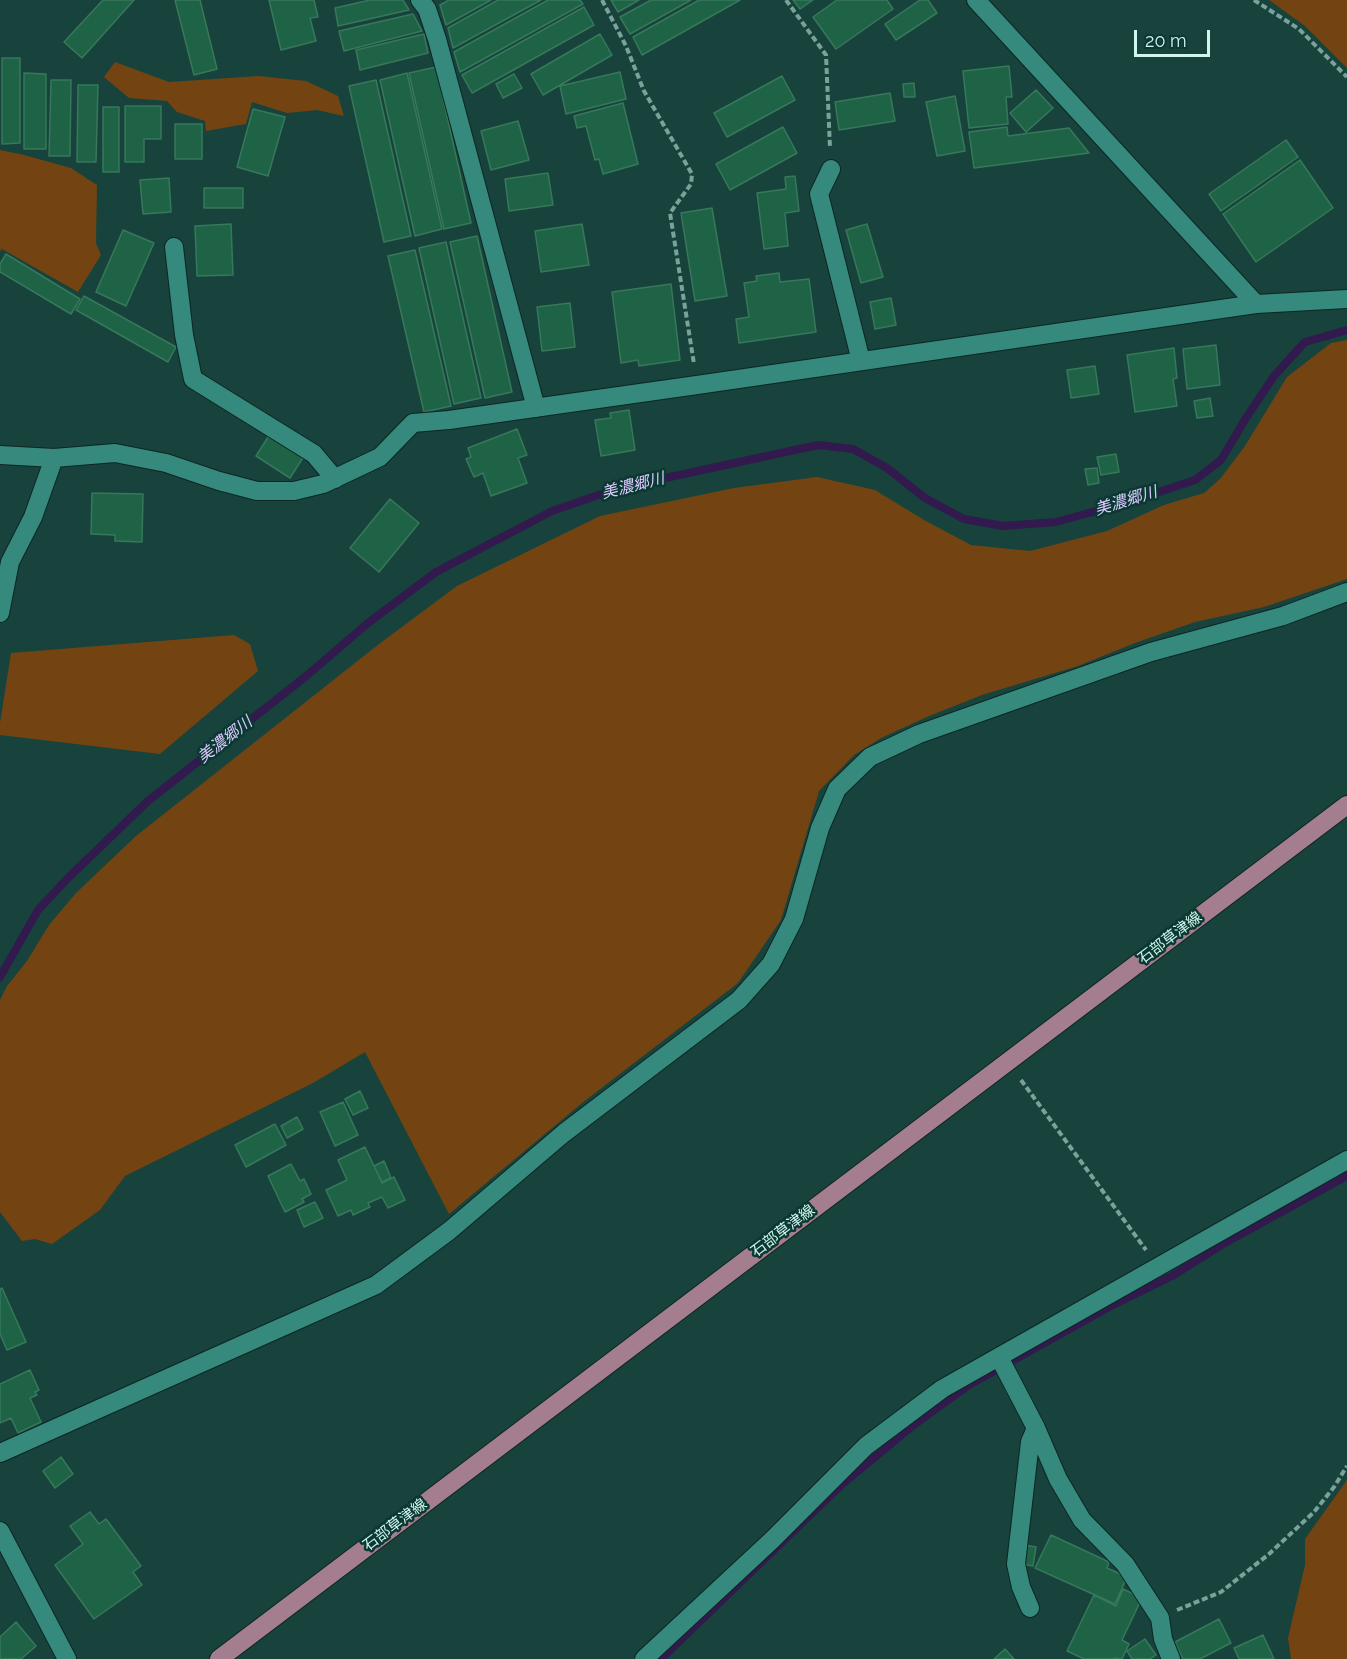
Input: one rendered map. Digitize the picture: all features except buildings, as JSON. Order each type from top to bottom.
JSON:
[{"type":"main road","name":"石部草津線","points":[[219,1659],[1347,805]]},
{"type":"street","points":[[420,0],[427,9],[437,39],[536,408]]},
{"type":"street","points":[[976,0],[1256,304]]},
{"type":"street","points":[[831,169],[819,194],[861,361]]},
{"type":"street","points":[[174,247],[184,335],[193,379],[314,454],[334,478]]},
{"type":"street","points":[[0,455],[54,458],[115,453],[166,463],[219,482],[257,491],[294,491],[323,484],[380,457],[413,423],[536,408],[1256,304],[1347,298]]},
{"type":"street","points":[[0,613],[10,562],[33,517],[54,458]]},
{"type":"street","points":[[0,1453],[376,1285],[449,1231],[564,1133],[740,999],[771,964],[794,919],[820,828],[837,789],[870,758],[919,734],[1140,656],[1282,616],[1347,592]]},
{"type":"street","points":[[645,1659],[772,1540],[866,1446],[942,1389],[1002,1363],[1159,1268],[1347,1160]]},
{"type":"street","points":[[1002,1363],[1036,1428],[1058,1479],[1082,1520],[1125,1564],[1160,1618],[1163,1640],[1171,1659]]},
{"type":"street","points":[[1030,1608],[1021,1587],[1016,1564],[1030,1442],[1036,1428]]},
{"type":"street","points":[[0,1531],[67,1659]]},
{"type":"path","points":[[602,0],[626,46],[644,91],[692,174],[691,184],[670,213],[697,385]]},
{"type":"path","points":[[786,0],[826,55],[831,169]]},
{"type":"path","points":[[1254,0],[1299,29],[1347,76]]},
{"type":"path","points":[[1007,1061],[1159,1268]]},
{"type":"path","points":[[1160,1618],[1221,1592],[1269,1554],[1314,1512],[1347,1466]]},
{"type":"shaded area","points":[[1269,0],[1347,0],[1347,68],[1305,26]]},
{"type":"shaded area","points":[[115,62],[169,82],[259,76],[306,81],[338,96],[344,116],[317,110],[287,113],[252,102],[246,124],[206,131],[205,121],[177,112],[167,101],[129,98],[104,77]]},
{"type":"shaded area","points":[[0,150],[71,168],[97,185],[96,243],[101,255],[78,292],[2,249],[0,251]]},
{"type":"shaded area","points":[[1347,340],[1347,579],[1264,607],[1195,622],[1078,666],[982,695],[881,738],[854,755],[819,791],[781,920],[738,983],[582,1103],[449,1214],[365,1052],[313,1083],[125,1176],[100,1210],[52,1244],[35,1239],[22,1241],[0,1212],[0,1000],[49,925],[76,893],[136,836],[379,644],[457,586],[600,516],[734,488],[817,477],[875,490],[971,545],[1030,551],[1107,531],[1164,505],[1204,493],[1220,479],[1245,446],[1287,377],[1331,343]]},
{"type":"shaded area","points":[[234,635],[250,644],[258,671],[160,754],[0,735],[11,653]]},
{"type":"shaded area","points":[[1347,1480],[1347,1659],[1291,1659],[1288,1638],[1305,1565],[1305,1539]]},
{"type":"waterway","name":"美濃郷川","points":[[0,977],[38,910],[148,801],[305,677],[368,623],[436,572],[552,511],[619,488],[818,445],[853,449],[887,468],[925,498],[964,519],[1003,526],[1056,522],[1132,501],[1195,480],[1221,460],[1274,376],[1305,342],[1347,330]]},
{"type":"waterway","points":[[661,1659],[840,1486],[915,1424],[969,1385],[1109,1307],[1172,1276],[1223,1244],[1347,1176]]}]
